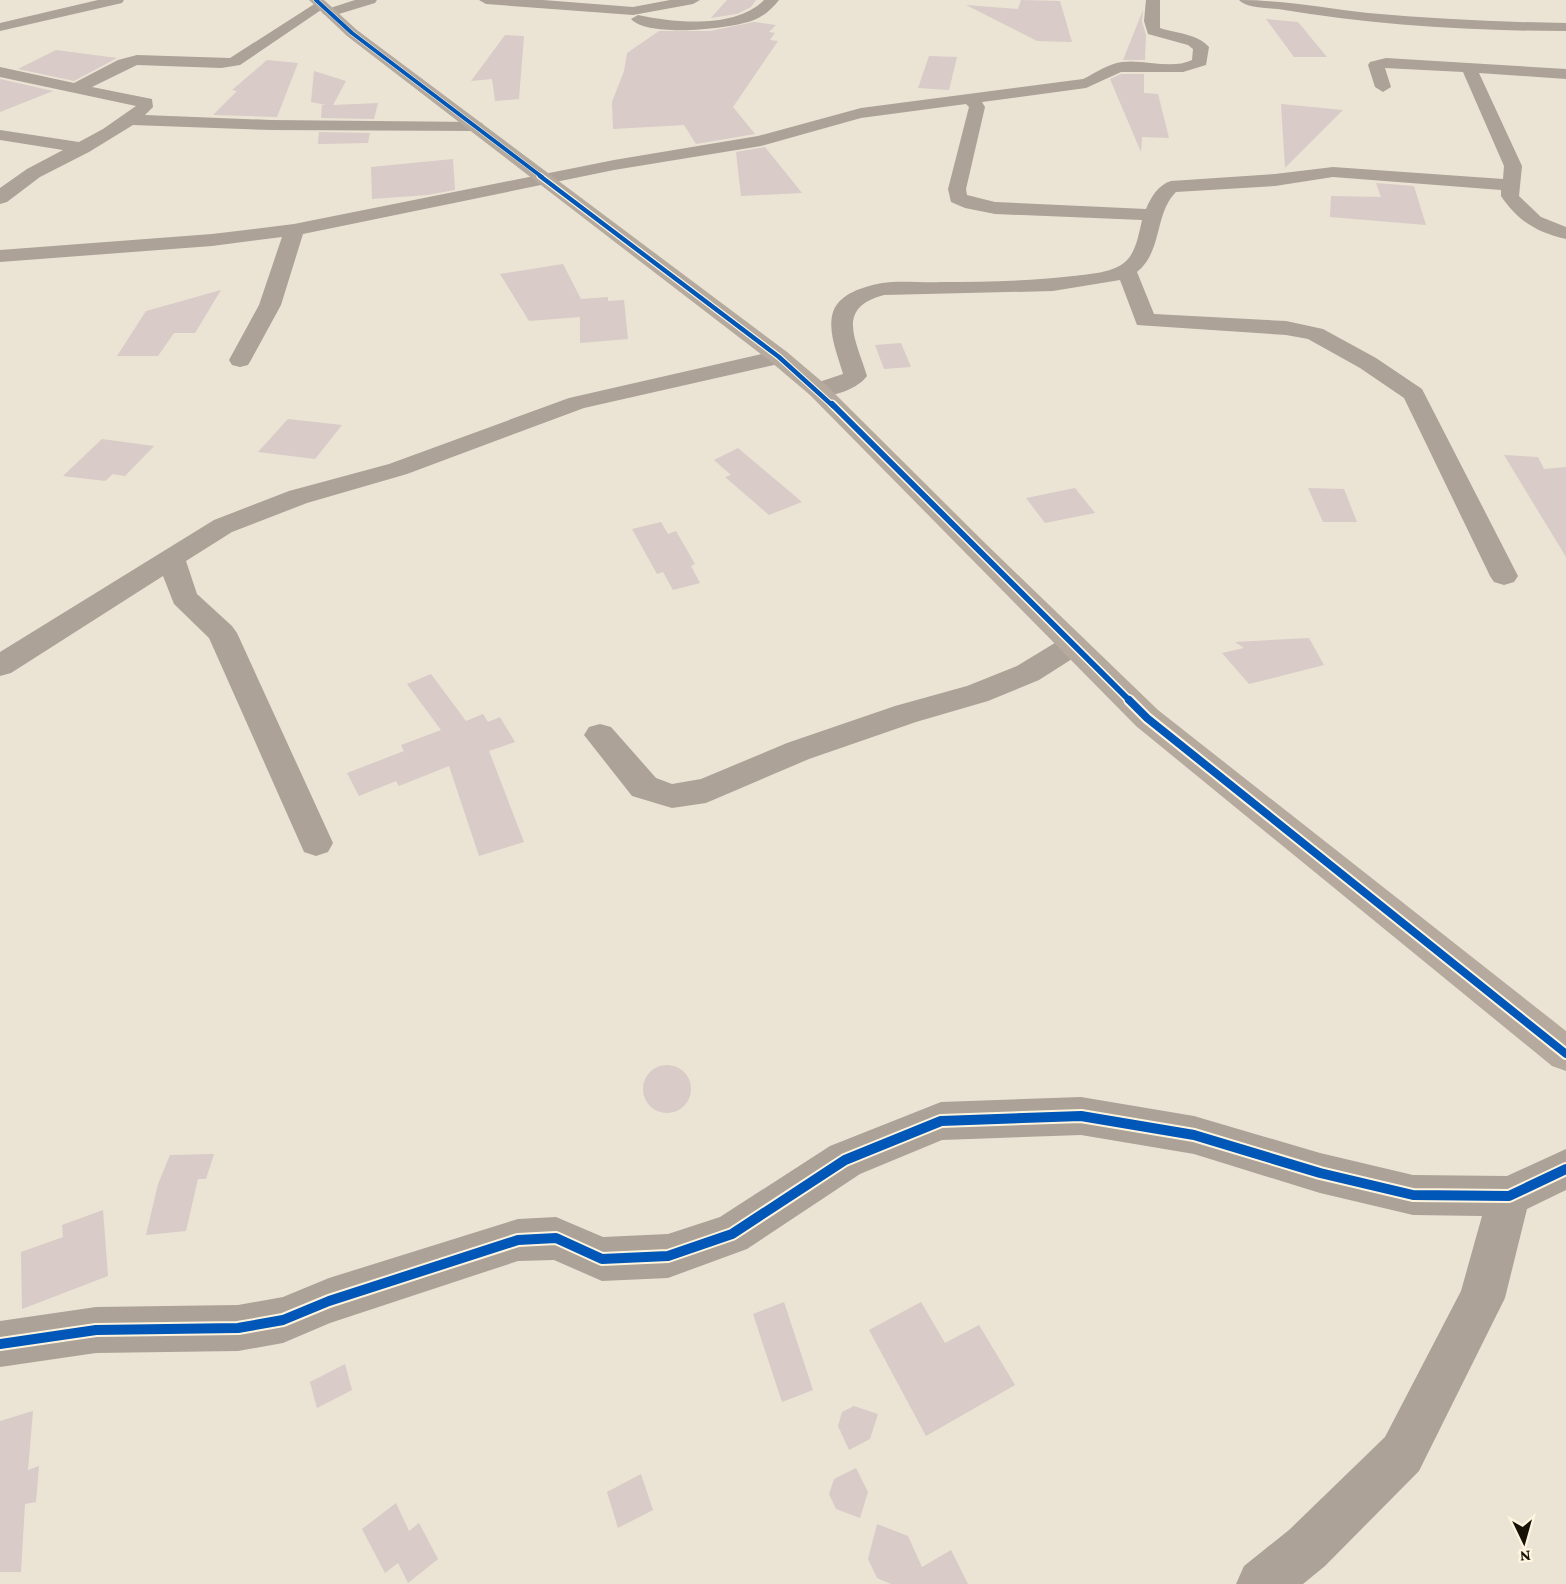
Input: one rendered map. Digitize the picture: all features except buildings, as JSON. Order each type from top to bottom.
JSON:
[{"type":"street","points":[[0,27],[117,0]]},
{"type":"street","points":[[75,89],[130,61],[234,62],[321,6],[370,0]]},
{"type":"street","points":[[486,0],[525,1],[633,11],[693,0]]},
{"type":"street","points":[[633,11],[634,18],[659,25],[706,25],[753,15],[766,9],[772,0]]},
{"type":"street","points":[[0,256],[212,240],[294,230],[645,160],[761,141],[786,132],[861,113],[1086,83],[1119,68],[1179,67],[1200,62],[1201,47],[1193,42],[1154,31],[1151,21],[1153,0]]},
{"type":"street","points":[[1246,0],[1286,3],[1333,13],[1489,32],[1566,27]]},
{"type":"street","points":[[29,6],[85,6]]},
{"type":"street","points":[[321,6],[779,357],[818,390],[1147,718],[1566,1054]]},
{"type":"street","points":[[1487,7],[1489,32]]},
{"type":"street","points":[[1383,87],[1377,65],[1379,64],[1468,67],[1489,64],[1566,74]]},
{"type":"street","points":[[1468,67],[1513,165],[1510,196],[1528,219],[1540,226],[1566,233]]},
{"type":"street","points":[[0,72],[146,103],[145,107],[131,120],[83,148],[29,175],[0,198]]},
{"type":"street","points":[[971,99],[977,107],[957,189],[958,198],[972,204],[995,208],[1155,215]]},
{"type":"street","points":[[131,120],[271,125],[476,127]]},
{"type":"street","points":[[0,135],[83,148]]},
{"type":"street","points":[[818,390],[849,382],[855,376],[843,338],[841,318],[846,306],[865,292],[884,289],[1029,286],[1084,281],[1127,272],[1135,265],[1144,247],[1163,193],[1171,187],[1275,180],[1333,172],[1511,185]]},
{"type":"street","points":[[240,360],[270,305],[294,230]]},
{"type":"street","points":[[1127,272],[1145,320],[1286,328],[1316,334],[1368,363],[1414,394],[1504,576]]},
{"type":"street","points":[[0,666],[223,526],[298,497],[398,469],[577,403],[779,357]]},
{"type":"street","points":[[172,559],[184,598],[222,633],[316,843]]},
{"type":"street","points":[[600,735],[644,787],[672,796],[706,791],[798,751],[906,714],[977,694],[1028,673],[1073,645]]},
{"type":"street","points":[[0,1344],[96,1330],[238,1328],[282,1320],[329,1301],[518,1240],[556,1238],[602,1259],[668,1256],[732,1234],[845,1160],[941,1121],[1081,1116],[1194,1135],[1320,1173],[1413,1195],[1509,1196],[1566,1169]]},
{"type":"street","points":[[1262,1584],[1307,1548],[1402,1454],[1482,1298],[1509,1196]]},
{"type":"cycle path","points":[[316,0],[352,33],[779,357],[818,390],[1147,718],[1566,1054]]},
{"type":"cycle path","points":[[0,1344],[96,1330],[238,1328],[283,1320],[329,1301],[518,1240],[556,1238],[602,1259],[668,1256],[732,1234],[845,1160],[941,1121],[1081,1116],[1194,1135],[1320,1173],[1413,1195],[1509,1196],[1566,1169]]}]
